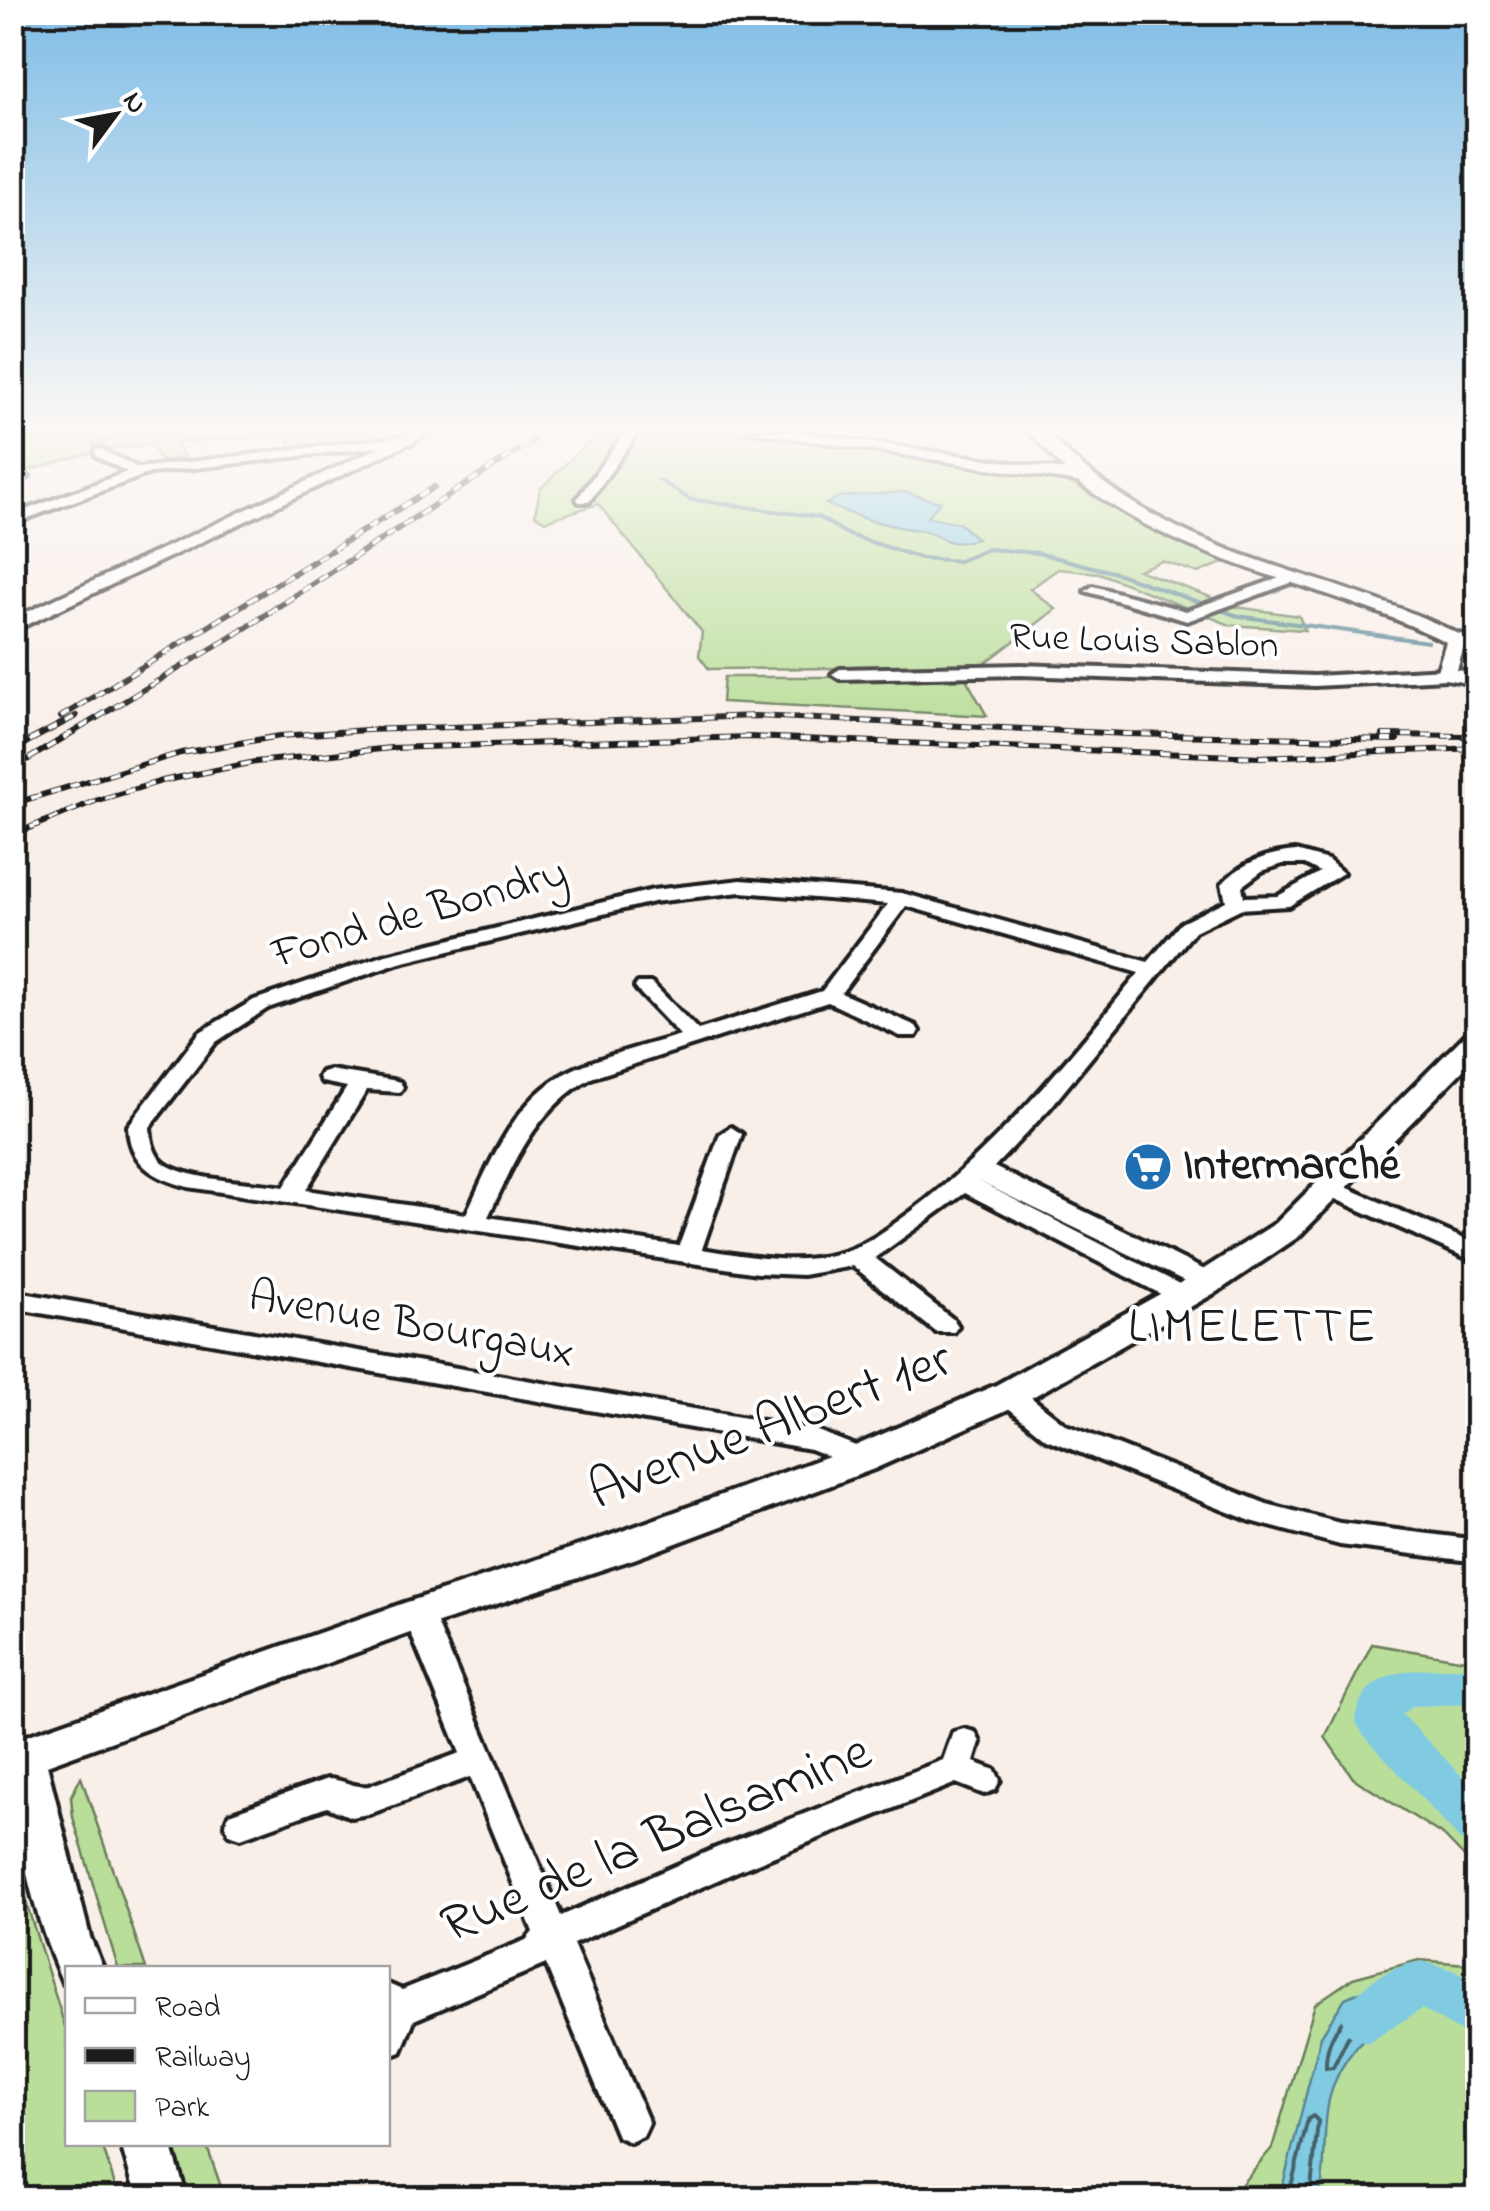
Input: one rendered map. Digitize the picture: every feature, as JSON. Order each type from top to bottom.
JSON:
[{"type":"main road","name":"Avenue Albert 1er","points":[[18,1757],[418,1614],[620,1548],[861,1459],[1008,1394],[1195,1289],[1287,1230],[1475,1044]]},
{"type":"main road","points":[[18,1757],[79,1966]]},
{"type":"main road","points":[[147,2146],[162,2198]]},
{"type":"street","points":[[12,626],[208,534]]},
{"type":"street","points":[[1175,534],[1456,640],[1478,638]]},
{"type":"street","points":[[1093,590],[1187,616],[1288,579]]},
{"type":"street","points":[[1456,640],[1446,674],[1478,679]]},
{"type":"street","name":"Rue Louis Sablon","points":[[840,674],[1021,670],[1314,682],[1446,674]]},
{"type":"street","name":"Fond de Bondry","points":[[742,886],[902,899],[1152,970],[973,1177],[857,1256],[790,1268],[168,1176],[144,1155],[138,1136],[147,1114],[208,1037],[261,1004],[379,963],[694,888],[742,886]]},
{"type":"street","points":[[474,1222],[529,1114],[547,1093],[583,1073],[829,996],[902,899]]},
{"type":"street","points":[[1152,970],[1188,927],[1236,903]]},
{"type":"street","points":[[645,987],[693,1037]]},
{"type":"street","points":[[829,996],[908,1031]]},
{"type":"street","points":[[330,1078],[392,1086]]},
{"type":"street","points":[[290,1196],[360,1083]]},
{"type":"street","points":[[688,1255],[731,1134]]},
{"type":"street","points":[[973,1177],[1195,1289]]},
{"type":"street","points":[[1330,1188],[1478,1254]]},
{"type":"street","points":[[857,1256],[945,1326]]},
{"type":"street","name":"Avenue Bourgaux","points":[[12,1299],[833,1445],[861,1459]]},
{"type":"street","points":[[1008,1394],[1056,1432],[1261,1514],[1340,1534],[1478,1550]]},
{"type":"street","points":[[795,1438],[826,1472]]},
{"type":"street","points":[[418,1614],[630,2123]]},
{"type":"street","points":[[242,1824],[327,1793],[339,1793],[351,1803],[369,1800],[477,1761]]},
{"type":"street","name":"Rue de la Balsamine","points":[[392,2016],[538,1952],[554,1936],[743,1853],[968,1763]]},
{"type":"green space","points":[[623,534],[1161,534],[1228,561],[1198,573],[1162,561],[1138,570],[1237,607],[1299,616],[1305,630],[1230,625],[1099,573],[1058,569],[1030,589],[1056,609],[980,667],[709,669],[699,656],[702,632]]},
{"type":"green space","points":[[724,677],[965,677],[987,716],[722,702]]},
{"type":"green space","points":[[1372,1644],[1477,1662],[1477,1870],[1444,1836],[1353,1778],[1325,1737]]},
{"type":"green space","points":[[81,1777],[145,1966],[117,1966],[73,1817],[71,1797]]},
{"type":"green space","points":[[12,1857],[65,2027],[65,2146],[103,2146],[119,2198],[29,2198],[12,2114]]},
{"type":"green space","points":[[1419,1960],[1477,1965],[1477,2198],[1230,2198],[1272,2148],[1315,2004],[1353,1978]]},
{"type":"green space","points":[[172,2146],[207,2146],[225,2198],[188,2198]]},
{"type":"water","points":[[932,534],[972,534],[977,539],[965,542]]},
{"type":"water","points":[[1383,1982],[1396,1990],[1401,2004],[1358,2045],[1335,2082],[1327,2109],[1319,2198],[1275,2198],[1281,2192],[1321,2036],[1345,1998]]},
{"type":"waterway","points":[[848,534],[921,558],[959,561],[988,549],[1038,553],[1116,573],[1238,616],[1428,642]]},
{"type":"waterway","points":[[1478,1686],[1405,1688],[1380,1705],[1378,1720],[1478,1826]]},
{"type":"waterway","points":[[1367,2018],[1397,1994],[1422,1985],[1448,1993],[1478,2018]]},
{"type":"railway","points":[[61,717],[357,534]]},
{"type":"railway","points":[[12,769],[236,634],[389,534]]},
{"type":"railway","points":[[12,750],[76,716]]},
{"type":"railway","points":[[12,804],[181,753],[280,736],[366,730],[756,716],[1127,734],[1397,740]]},
{"type":"railway","points":[[1383,735],[1468,736]]},
{"type":"railway","points":[[12,835],[95,801],[162,781],[255,762],[391,748],[749,737],[1261,757],[1478,748]]},
{"type":"place","name":"Intermarché","points":[[1148,1167]]},
{"type":"district","name":"LIMELETTE","points":[[1253,1328]]}]
